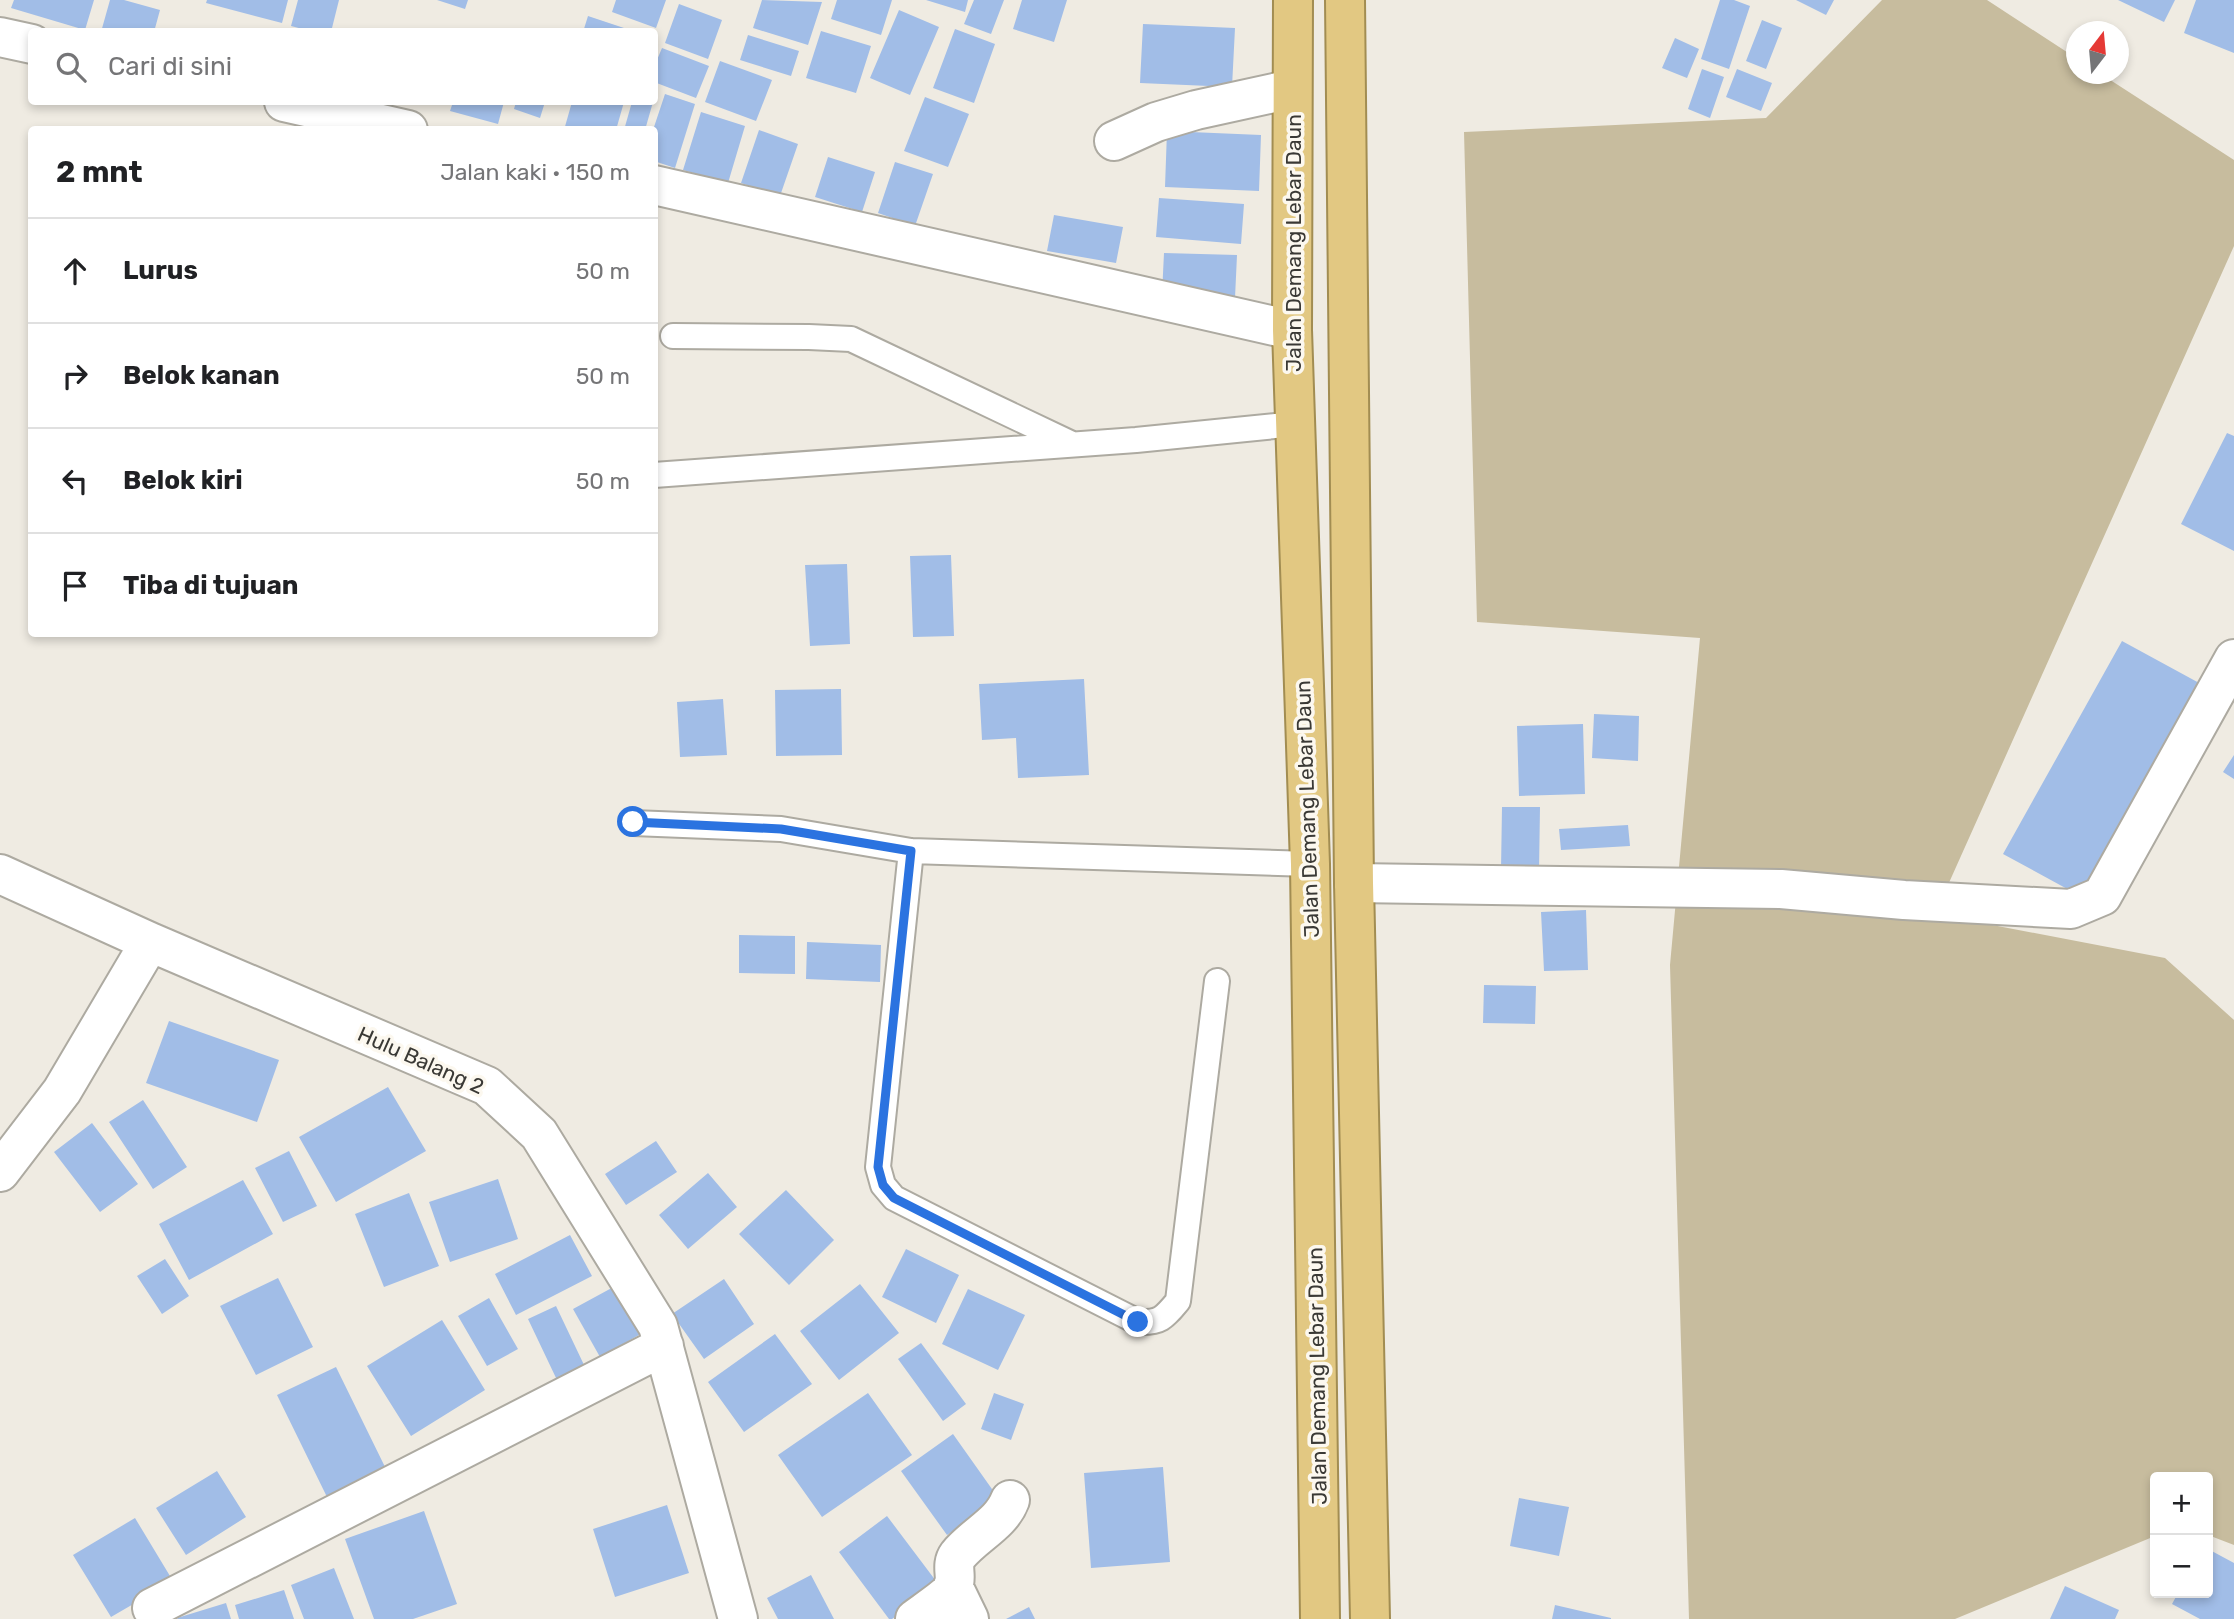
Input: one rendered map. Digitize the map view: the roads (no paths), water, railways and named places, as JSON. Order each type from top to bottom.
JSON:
[{"type":"highway","name":"Jalan Demang Lebar Daun","points":[[1293,0],[1292,330],[1310,864],[1320,1619]]},
{"type":"highway","name":"Jalan Demang Lebar Daun","points":[[1345,0],[1354,883],[1370,1619]]},
{"type":"street","points":[[0,37],[28,43]]},
{"type":"street","points":[[1114,141],[1156,122],[1196,110],[1292,89]]},
{"type":"street","points":[[297,105],[390,126]]},
{"type":"street","points":[[658,187],[1292,330]]},
{"type":"street","points":[[1354,883],[1782,889],[1904,900],[2071,909],[2102,896],[2234,659]]},
{"type":"street","name":"Hulu Balang 2","points":[[0,874],[150,942],[486,1086],[539,1134],[658,1326],[738,1619]]},
{"type":"street","points":[[0,1172],[62,1091],[150,942]]},
{"type":"street","points":[[152,1608],[664,1346]]},
{"type":"street","points":[[915,1619],[961,1603],[954,1562],[974,1538],[1005,1513],[1010,1500]]},
{"type":"lane","points":[[673,336],[851,340],[1073,444]]},
{"type":"lane","points":[[658,475],[1073,444],[1295,424]]},
{"type":"lane","points":[[633,822],[781,829],[911,851],[1310,864]]},
{"type":"lane","points":[[911,851],[878,1167],[883,1185],[894,1198],[1138,1322],[1154,1323],[1166,1316],[1178,1301],[1217,981]]}]
